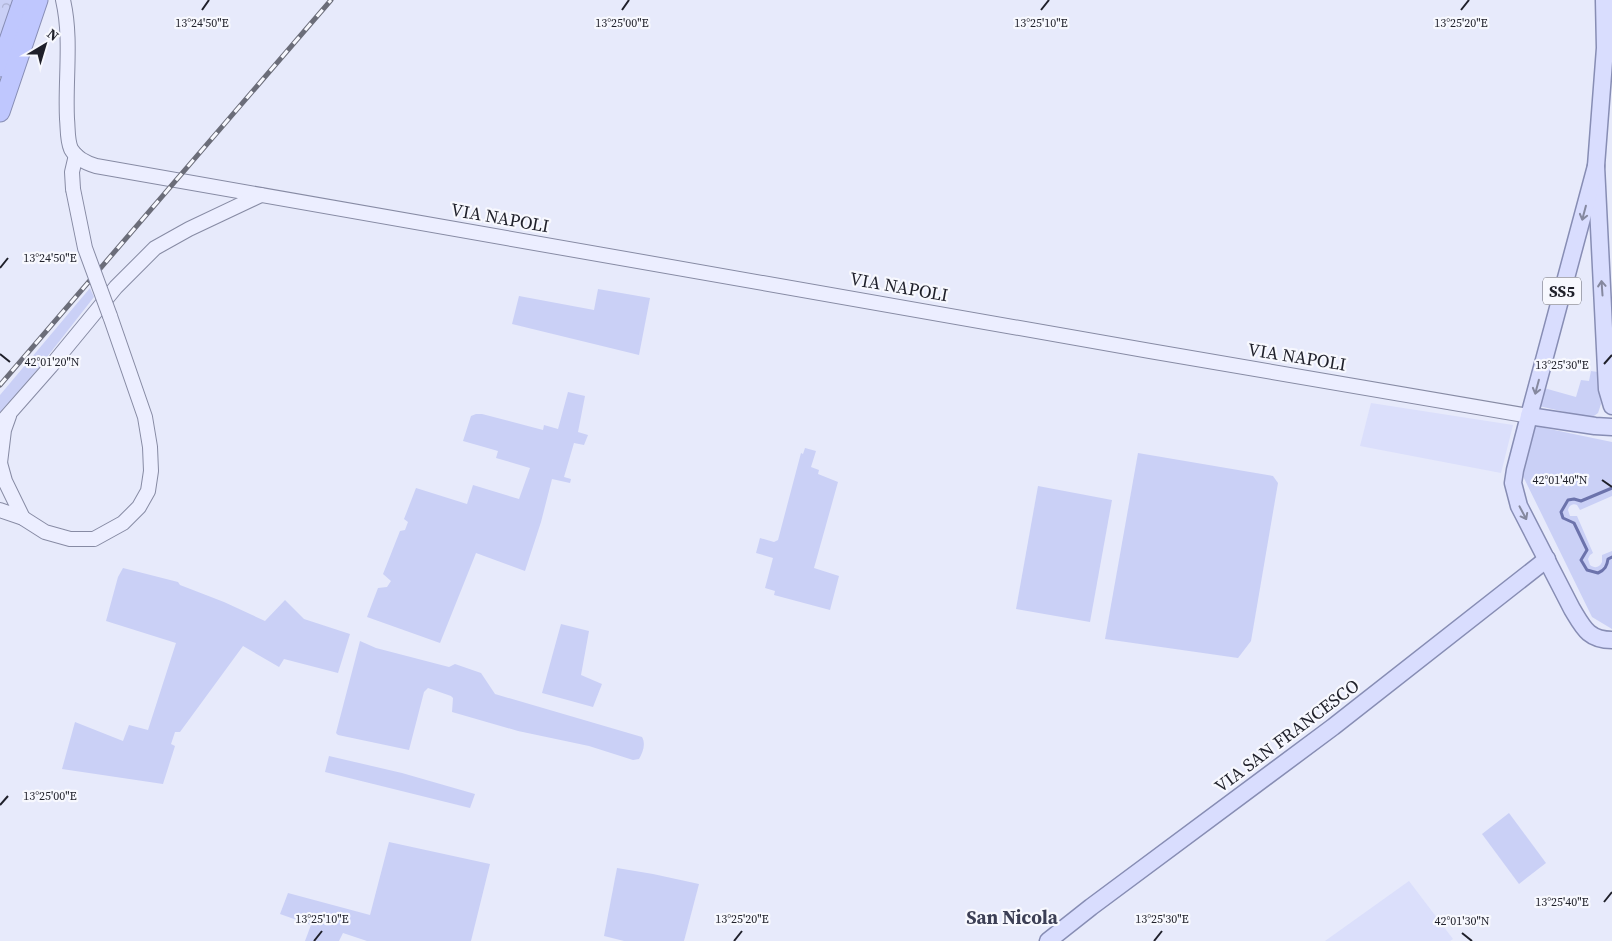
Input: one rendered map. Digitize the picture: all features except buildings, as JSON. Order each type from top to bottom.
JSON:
[{"type":"highway","points":[[0,112],[23,23],[23,0]]},
{"type":"highway","points":[[0,67],[23,23],[38,0]]},
{"type":"main road","points":[[0,510],[23,518],[44,532],[70,539],[94,539],[123,523],[139,507],[148,491],[151,471],[150,447],[145,417],[85,248],[73,189],[72,172],[76,155],[70,147],[69,140],[67,25],[63,0]]},
{"type":"main road","name":"SS5","points":[[1604,0],[1605,48],[1596,166],[1607,389],[1612,406]]},
{"type":"main road","name":"VIA NAPOLI","points":[[76,155],[86,163],[103,168],[1529,416]]},
{"type":"main road","name":"SS5","points":[[1529,416],[1596,166]]},
{"type":"main road","points":[[0,424],[116,287],[155,248],[197,225],[262,195]]},
{"type":"main road","points":[[1595,426],[1603,414],[1607,389]]},
{"type":"main road","points":[[11,410],[4,430],[0,463],[5,489],[23,518]]},
{"type":"main road","points":[[1612,427],[1529,416],[1513,483],[1519,506],[1582,625],[1595,638],[1612,640]]},
{"type":"main road","name":"VIA SAN FRANCESCO","points":[[1048,941],[1336,724],[1547,559]]},
{"type":"shaded area","points":[[1371,403],[1513,425],[1501,473],[1360,446]]},
{"type":"shaded area","points":[[1409,881],[1453,939],[1450,941],[1325,941]]},
{"type":"green space","points":[[0,0],[13,0],[0,40]]},
{"type":"green space","points":[[90,288],[94,297],[0,417],[0,395]]},
{"type":"green space","points":[[598,289],[650,298],[639,355],[512,324],[519,296],[594,310]]},
{"type":"green space","points":[[1591,371],[1598,372],[1601,404],[1598,413],[1591,418],[1539,406],[1544,388],[1576,397],[1581,380],[1589,381]]},
{"type":"green space","points":[[568,392],[585,396],[578,432],[588,435],[584,445],[574,443],[564,477],[571,479],[570,483],[552,479],[541,522],[525,571],[476,553],[440,643],[367,617],[378,588],[387,587],[391,581],[383,574],[400,531],[405,530],[408,522],[404,519],[416,488],[467,504],[473,485],[519,499],[530,468],[496,458],[498,451],[463,441],[471,416],[482,414],[543,430],[544,425],[558,429]]},
{"type":"green space","points":[[1535,426],[1612,442],[1612,496],[1580,510],[1577,505],[1573,504],[1568,510],[1570,516],[1577,516],[1593,553],[1588,559],[1590,565],[1594,567],[1599,566],[1602,562],[1602,555],[1612,551],[1612,629],[1592,617],[1521,472]]},
{"type":"green space","points":[[805,448],[816,451],[811,467],[819,470],[818,474],[838,482],[814,568],[839,576],[830,610],[774,595],[775,591],[765,588],[773,558],[756,553],[760,538],[774,542],[778,540],[801,453],[803,454]]},
{"type":"green space","points":[[1138,453],[1273,476],[1278,483],[1251,641],[1238,658],[1105,639]]},
{"type":"green space","points":[[1038,486],[1112,500],[1090,622],[1016,609]]},
{"type":"green space","points":[[123,568],[178,582],[180,585],[224,602],[265,621],[285,600],[304,619],[350,634],[338,673],[284,659],[279,667],[243,646],[180,732],[175,732],[171,744],[175,746],[163,784],[62,769],[75,722],[123,741],[129,725],[148,730],[176,643],[106,621],[118,577]]},
{"type":"green space","points":[[561,624],[589,631],[581,675],[602,684],[593,707],[542,693]]},
{"type":"green space","points":[[360,641],[376,648],[449,667],[455,664],[481,673],[495,694],[642,737],[644,745],[642,754],[639,759],[633,760],[589,746],[518,731],[452,712],[453,698],[451,696],[428,688],[424,692],[409,750],[338,735],[336,733]]},
{"type":"green space","points":[[329,756],[402,773],[475,794],[470,808],[325,772]]},
{"type":"green space","points":[[1509,813],[1546,863],[1519,884],[1482,834]]},
{"type":"green space","points":[[389,842],[490,864],[471,941],[367,941],[343,933],[339,941],[305,941],[311,925],[280,914],[288,893],[370,915]]},
{"type":"green space","points":[[617,868],[699,884],[684,941],[624,941],[604,936]]},
{"type":"waterway","points":[[1612,488],[1581,501],[1568,500],[1561,512],[1563,518],[1574,523],[1587,550],[1581,560],[1587,570],[1600,572],[1605,568],[1608,559],[1612,557]]},
{"type":"railway","points":[[0,385],[331,0]]},
{"type":"district","name":"San Nicola","points":[[1012,917]]}]
